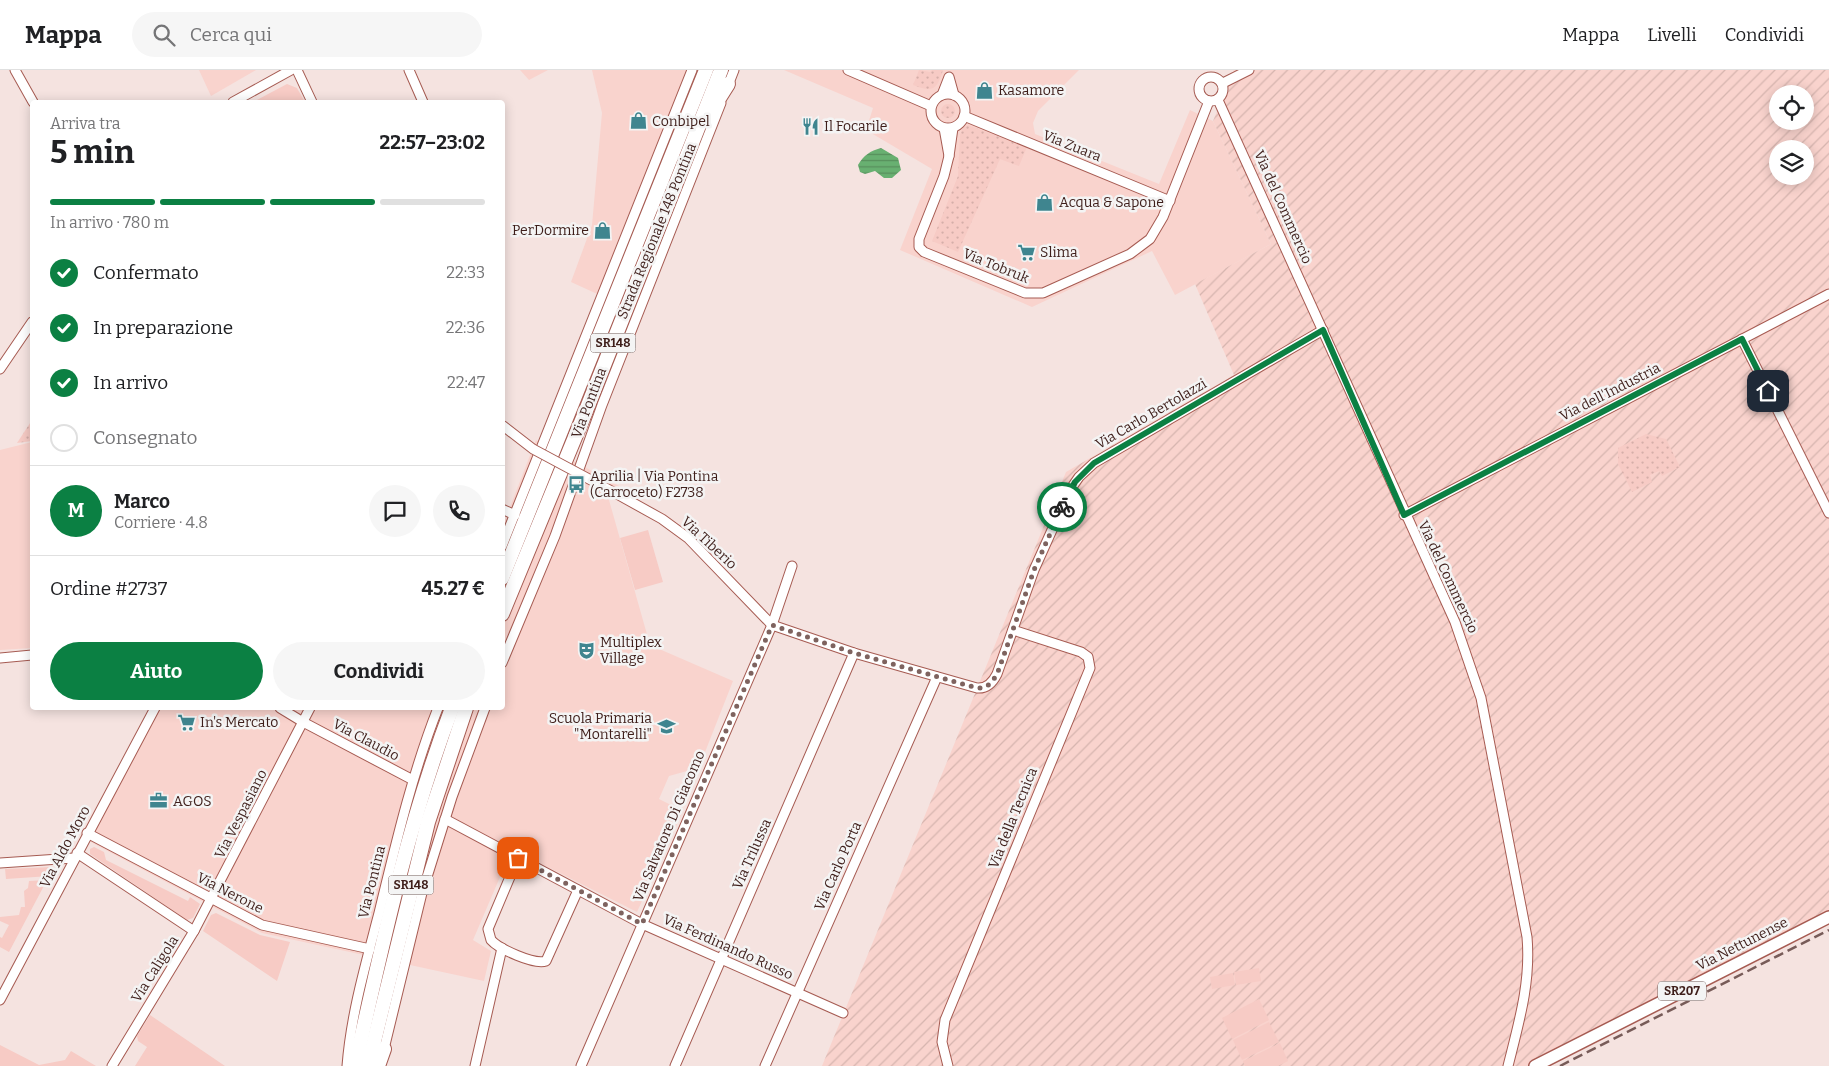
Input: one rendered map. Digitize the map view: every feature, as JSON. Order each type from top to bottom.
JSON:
[{"type":"highway","name":"Strada Regionale 148 Pontina","points":[[505,571],[706,70]]},
{"type":"highway","name":"Strada Regionale 148 Pontina","points":[[505,607],[585,413],[720,70]]},
{"type":"highway","points":[[695,134],[728,84]]},
{"type":"highway","name":"SR148","points":[[355,1066],[409,843],[429,774],[451,710]]},
{"type":"highway","name":"SR148","points":[[368,1066],[428,822],[465,710]]},
{"type":"highway","points":[[378,1066],[384,1049]]},
{"type":"main road","name":"Via Nettunense","points":[[1535,1066],[1829,917]]},
{"type":"street","points":[[15,70],[33,100]]},
{"type":"street","points":[[237,100],[292,70]]},
{"type":"street","points":[[297,70],[311,100]]},
{"type":"street","points":[[409,70],[422,100]]},
{"type":"street","name":"Via Pontina","points":[[505,539],[692,70]]},
{"type":"street","name":"Via Pontina","points":[[505,656],[555,536],[602,405],[734,70]]},
{"type":"street","points":[[848,70],[931,106]]},
{"type":"street","points":[[1222,83],[1249,70]]},
{"type":"street","points":[[1207,73],[1216,77],[1222,83],[1224,92],[1214,100],[1202,97],[1199,90],[1200,83],[1207,73]]},
{"type":"street","points":[[951,74],[954,95],[964,106],[964,116],[948,128],[934,122],[930,112],[933,101],[942,94],[951,74]]},
{"type":"street","points":[[942,94],[954,95]]},
{"type":"street","name":"Via Tobruk","points":[[948,128],[950,156],[918,241],[919,247],[924,252],[1026,294],[1043,293],[1136,251],[1155,232],[1214,100]]},
{"type":"street","name":"Via del Commercio","points":[[1214,100],[1227,116],[1404,515],[1455,622],[1475,678],[1484,710],[1524,914],[1529,958],[1527,990],[1508,1066]]},
{"type":"street","name":"Via Zuara","points":[[964,116],[1170,200]]},
{"type":"street","name":"Via dell'Industria","points":[[1404,515],[1829,294]]},
{"type":"street","points":[[0,369],[30,325]]},
{"type":"street","name":"Via Carlo Bertolazzi","points":[[772,625],[854,653],[977,688],[986,687],[997,674],[1046,544],[1071,487],[1083,472],[1094,463],[1323,330]]},
{"type":"street","points":[[1742,339],[1829,513]]},
{"type":"street","name":"Via Tiberio","points":[[505,427],[533,449],[662,519],[688,538],[772,625]]},
{"type":"street","points":[[505,510],[515,515]]},
{"type":"street","name":"Via Salvatore Di Giacomo","points":[[581,1066],[772,625],[792,566]]},
{"type":"street","name":"Via della Tecnica","points":[[948,1066],[942,1042],[945,1020],[1090,668],[1088,657],[1081,652],[1013,630]]},
{"type":"street","name":"Via Trilussa","points":[[675,1066],[854,653]]},
{"type":"street","points":[[0,658],[30,655]]},
{"type":"street","name":"Via Carlo Porta","points":[[765,1066],[937,677]]},
{"type":"street","name":"Via Aldo Moro","points":[[0,1000],[154,710]]},
{"type":"street","name":"Via Claudio","points":[[283,710],[413,780]]},
{"type":"street","name":"Via Vespasiano","points":[[194,932],[309,710]]},
{"type":"street","name":"Via Pontina","points":[[347,1066],[352,1027],[370,948],[413,780],[437,710]]},
{"type":"street","points":[[384,1049],[422,893],[445,819],[483,710]]},
{"type":"street","name":"Via Ferdinando Russo","points":[[445,819],[642,924],[843,1013]]},
{"type":"street","name":"Via Nerone","points":[[87,833],[262,925],[370,948]]},
{"type":"street","points":[[0,863],[75,856]]},
{"type":"street","name":"Via Caligola","points":[[75,856],[194,932],[112,1066]]},
{"type":"street","points":[[518,858],[489,927],[489,937],[502,948],[536,962],[544,962],[550,956],[578,890]]},
{"type":"street","points":[[475,1066],[502,948]]},
{"type":"shaded area","points":[[199,70],[256,70],[211,96]]},
{"type":"shaded area","points":[[520,70],[548,70],[529,80]]},
{"type":"shaded area","points":[[592,70],[700,70],[606,298],[571,282],[592,225],[602,113]]},
{"type":"shaded area","points":[[784,70],[1079,70],[1038,111],[1033,123],[1035,134],[1159,184],[1190,110],[1213,121],[1271,244],[1175,295],[1152,251],[1032,307],[900,250],[932,169],[866,130],[873,108]]},
{"type":"shaded area","points":[[919,70],[930,72],[932,70],[943,70],[936,86],[925,89],[913,85]]},
{"type":"shaded area","points":[[1234,70],[1829,70],[1829,923],[1546,1066],[822,1066],[1066,472],[1234,375],[1195,284],[1271,244],[1213,121]]},
{"type":"shaded area","points":[[287,84],[297,88],[304,100],[257,100]]},
{"type":"shaded area","points":[[945,104],[951,104],[955,111],[951,118],[945,118],[941,114],[941,108]]},
{"type":"shaded area","points":[[968,125],[1027,147],[1019,166],[1000,159],[958,252],[932,241],[958,176],[960,135],[962,129]]},
{"type":"shaded area","points":[[881,148],[898,158],[901,170],[892,178],[884,178],[875,171],[865,174],[860,172],[858,165],[865,156]]},
{"type":"shaded area","points":[[30,423],[30,441],[17,443]]},
{"type":"shaded area","points":[[1646,434],[1666,439],[1680,467],[1662,476],[1659,471],[1650,475],[1652,482],[1632,492],[1618,464],[1618,448]]},
{"type":"shaded area","points":[[536,440],[619,486],[609,500],[650,645],[733,681],[696,775],[687,771],[669,776],[659,799],[683,811],[637,912],[512,849],[473,940],[491,951],[484,981],[262,933],[89,841],[159,710],[505,710],[505,520]]},
{"type":"shaded area","points":[[30,442],[30,648],[0,650],[0,450]]},
{"type":"shaded area","points":[[648,530],[663,582],[635,590],[620,538]]},
{"type":"shaded area","points":[[94,847],[104,852],[106,860],[188,901],[190,897],[200,904],[193,918],[187,920],[90,854],[90,849]]},
{"type":"shaded area","points":[[52,867],[54,869],[50,876],[6,879],[5,869]]},
{"type":"shaded area","points":[[47,880],[9,952],[0,947],[0,937],[2,938],[9,925],[0,921],[0,917],[19,915],[21,907],[25,907],[24,891],[28,888],[29,881]]},
{"type":"shaded area","points":[[216,913],[260,935],[290,942],[277,981],[203,931],[211,915]]},
{"type":"shaded area","points":[[1259,968],[1261,981],[1236,985],[1234,972]]},
{"type":"shaded area","points":[[1233,973],[1235,985],[1212,989],[1210,977]]},
{"type":"shaded area","points":[[1259,999],[1269,1020],[1232,1039],[1222,1018]]},
{"type":"shaded area","points":[[150,1015],[225,1066],[135,1066],[147,1047],[138,1041],[137,1036]]},
{"type":"shaded area","points":[[1269,1022],[1279,1042],[1242,1060],[1233,1040]]},
{"type":"shaded area","points":[[1280,1043],[1288,1061],[1278,1066],[1245,1066],[1243,1061]]},
{"type":"shaded area","points":[[0,1045],[39,1065],[65,1060],[71,1051],[96,1066],[0,1066]]},
{"type":"railway","points":[[1560,1066],[1829,930]]},
{"type":"way so far","points":[[518,858],[642,924],[772,625],[854,653],[977,688],[986,687],[993,681],[999,669],[1034,570],[1062,507]]},
{"type":"place","name":"Kasamore","points":[[984,90]]},
{"type":"place","name":"Conbipel","points":[[638,121]]},
{"type":"place","name":"Il Focarile","points":[[810,126]]},
{"type":"place","name":"Acqua & Sapone","points":[[1045,202]]},
{"type":"place","name":"PerDormire","points":[[603,230]]},
{"type":"place","name":"Slima","points":[[1026,252]]},
{"type":"place","name":"Aprilia | Via Pontina (Carroceto) F2738","points":[[576,484]]},
{"type":"place","name":"Multiplex Village","points":[[586,650]]},
{"type":"place","name":"In's Mercato","points":[[186,722]]},
{"type":"place","name":"Scuola Primaria \"Montarelli\"","points":[[666,726]]},
{"type":"place","name":"AGOS","points":[[159,801]]},
{"type":"route","points":[[1062,507],[1071,487],[1083,472],[1094,463],[1323,330],[1404,515],[1742,339],[1768,391]]}]
